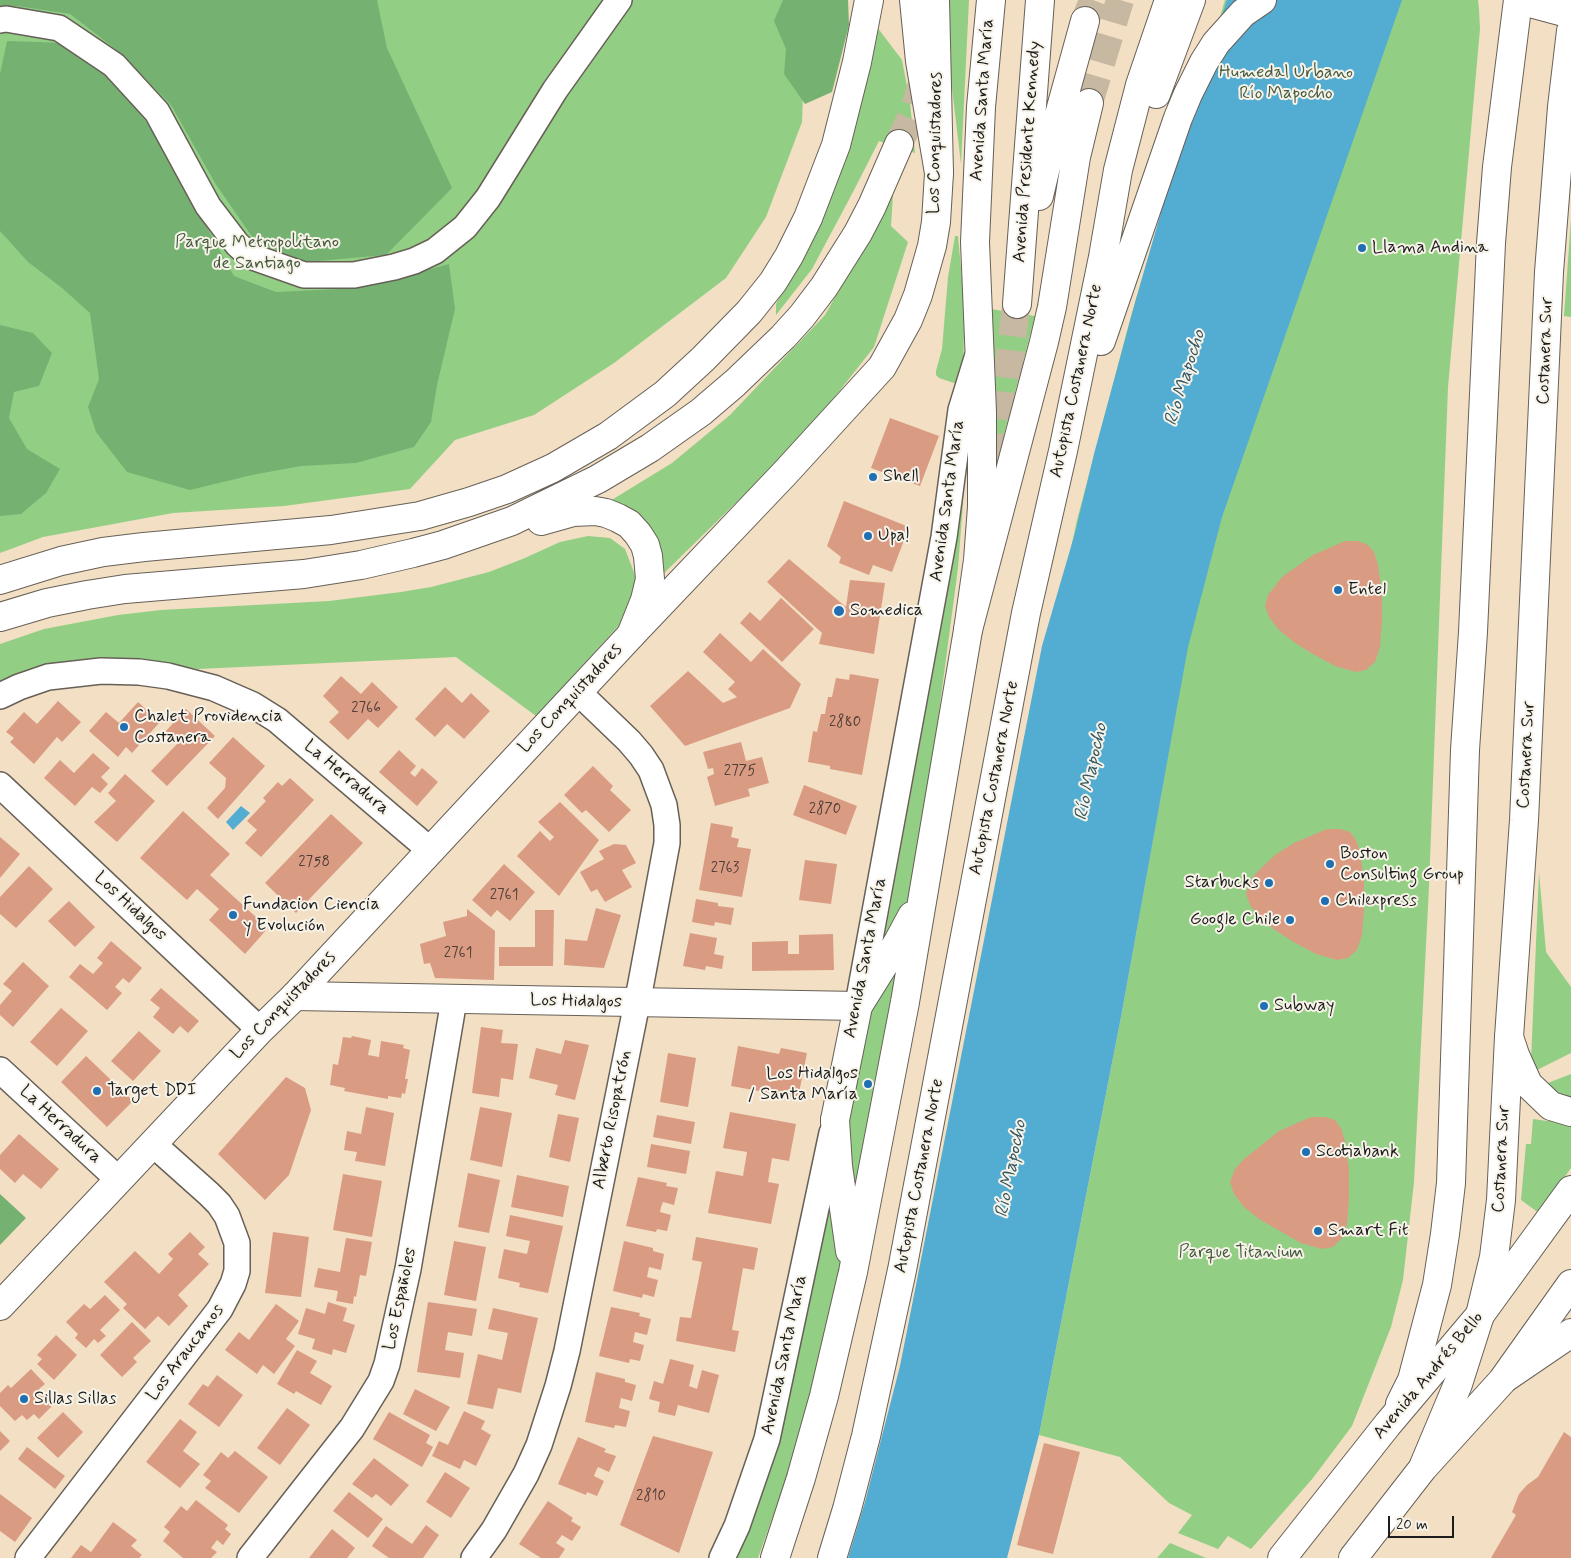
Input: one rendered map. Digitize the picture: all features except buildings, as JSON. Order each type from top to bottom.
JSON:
[{"type":"main road","points":[[0,580],[61,561],[103,552],[331,530],[390,522],[434,512],[469,502],[522,482],[553,468],[608,436],[665,394],[727,335],[762,297],[792,252],[808,218],[836,145],[857,62],[869,0]]},
{"type":"main road","points":[[914,0],[920,61],[939,173]]},
{"type":"main road","name":"Los Conquistadores","points":[[0,1306],[260,1030],[295,996],[882,367],[908,320],[926,269],[936,222],[939,173],[935,0]]},
{"type":"main road","name":"Avenida Santa María","points":[[775,1558],[801,1478],[824,1396],[853,1272],[905,1002],[968,630],[978,560],[982,507],[982,412],[975,242],[981,107],[991,0]]},
{"type":"main road","name":"Avenida Presidente Kennedy","points":[[1040,0],[1017,305],[1047,160],[1085,21]]},
{"type":"main road","name":"Autopista Costanera Norte","points":[[832,1558],[866,1436],[902,1270],[1026,613],[1063,451],[1117,179],[1129,127],[1153,44],[1169,0]]},
{"type":"main road","points":[[1103,257],[1156,95],[1191,0]]},
{"type":"main road","points":[[1063,451],[1178,118],[1204,62],[1230,26],[1262,0]]},
{"type":"main road","points":[[1388,1424],[1412,1380],[1426,1333],[1437,1285],[1451,1183],[1466,750],[1491,243],[1497,166],[1519,0],[1571,14]]},
{"type":"main road","points":[[1553,0],[1571,9]]},
{"type":"main road","name":"Costanera Sur","points":[[1423,1468],[1458,1384],[1480,1315],[1494,1257],[1501,1200],[1509,1037],[1524,820],[1549,272],[1562,106],[1571,31]]},
{"type":"main road","points":[[968,630],[1044,342],[1052,307],[1076,157],[1089,103]]},
{"type":"main road","points":[[443,545],[512,521],[598,479],[666,438],[734,384],[783,337],[824,287],[858,233],[899,144]]},
{"type":"main road","points":[[0,617],[47,603],[87,594],[135,588],[304,574],[378,561],[481,538],[573,512],[595,511],[606,513],[629,524],[638,534],[644,545],[650,568],[650,579],[645,600],[631,635]]},
{"type":"main road","points":[[858,1006],[898,942],[924,890]]},
{"type":"main road","name":"Los Hidalgos","points":[[295,996],[858,1006]]},
{"type":"main road","name":"Avenida Santa María","points":[[835,1120],[858,1006]]},
{"type":"main road","points":[[1509,1037],[1514,1056],[1528,1084],[1551,1106],[1571,1112]]},
{"type":"main road","points":[[835,1120],[838,1166],[853,1272]]},
{"type":"main road","name":"Avenida Andrés Bello","points":[[1282,1558],[1388,1424],[1480,1315],[1571,1190]]},
{"type":"main road","points":[[1353,1558],[1423,1468],[1502,1381],[1571,1284]]},
{"type":"main road","points":[[1502,1381],[1571,1333]]},
{"type":"street","points":[[0,20],[6,19],[59,28],[114,65],[157,112],[208,206],[237,244],[250,256],[304,275],[354,275],[394,267],[435,251],[465,227],[488,198],[555,90],[619,0]]},
{"type":"street","name":"Avenida Santa María","points":[[858,1006],[944,537],[961,410],[979,351]]},
{"type":"street","name":"La Herradura","points":[[0,696],[48,678],[101,671],[139,672],[168,676],[214,688],[253,705],[276,720],[430,850]]},
{"type":"street","name":"Alberto Risopatrón","points":[[474,1558],[494,1530],[526,1474],[539,1445],[558,1386],[567,1351],[637,1003],[667,843],[667,825],[659,787],[641,755],[617,728],[578,692]]},
{"type":"street","name":"Los Hidalgos","points":[[0,785],[260,1030]]},
{"type":"street","name":"Los Españoles","points":[[250,1558],[352,1428],[381,1381],[387,1364],[408,1269],[454,1000]]},
{"type":"street","name":"La Herradura","points":[[0,1070],[119,1180]]},
{"type":"street","name":"Avenida Santa María","points":[[722,1558],[737,1526],[768,1440],[818,1192],[835,1120]]},
{"type":"street","name":"Los Araucanos","points":[[28,1558],[220,1309],[233,1284],[237,1271],[237,1243],[227,1216],[210,1194],[153,1144]]},
{"type":"green space","name":"Parque Metropolitano de Santiago","points":[[0,0],[809,0],[805,41],[802,122],[766,217],[726,278],[614,363],[534,415],[455,440],[410,489],[284,506],[173,513],[43,537],[0,553]]},
{"type":"green space","points":[[0,0],[377,0],[387,48],[452,188],[386,255],[307,262],[255,241],[215,183],[171,105],[122,54],[70,14],[17,6],[0,7]]},
{"type":"green space","points":[[783,0],[848,0],[849,25],[832,92],[805,104],[784,74],[786,49],[774,21]]},
{"type":"green space","points":[[945,0],[969,0],[961,164],[946,37]]},
{"type":"green space","name":"Parque Titanium","points":[[1225,0],[1478,0],[1480,29],[1448,387],[1429,886],[1414,1182],[1403,1280],[1391,1327],[1352,1426],[1313,1478],[1251,1549],[1228,1536],[1218,1549],[1178,1533],[1192,1515],[1169,1503],[1120,1457],[1039,1435],[1121,1017],[1178,700],[851,1558],[884,1452],[1029,743],[1077,520],[1131,316]]},
{"type":"green space","points":[[877,27],[902,60],[910,102],[915,153],[879,141],[812,269],[776,315],[776,304],[820,218],[851,143]]},
{"type":"green space","points":[[7,41],[67,43],[116,82],[151,128],[234,276],[276,292],[359,288],[449,264],[455,309],[437,385],[431,422],[414,447],[356,463],[301,466],[252,475],[190,490],[127,472],[96,432],[88,407],[99,379],[90,313],[62,288],[28,262],[0,231],[0,74]]},
{"type":"green space","points":[[893,194],[891,226],[908,242],[874,347],[804,436],[658,579],[610,501],[672,463],[730,415],[825,315]]},
{"type":"green space","points":[[1571,219],[1571,317],[1564,316]]},
{"type":"green space","points":[[955,236],[958,236],[964,300],[963,378],[958,383],[939,378],[936,375],[942,349],[948,277]]},
{"type":"green space","points":[[991,309],[1035,316],[1003,438],[995,437],[995,386]]},
{"type":"green space","points":[[0,325],[33,333],[52,353],[39,386],[14,392],[9,418],[27,449],[60,469],[46,493],[21,514],[0,516]]},
{"type":"green space","points":[[967,451],[958,568],[934,750],[898,973],[837,1285],[796,1451],[758,1558],[734,1558],[874,995],[943,618]]},
{"type":"green space","points":[[588,536],[610,538],[625,549],[635,575],[636,592],[622,622],[536,716],[456,657],[198,669],[109,660],[88,660],[38,668],[0,681],[0,644],[44,629],[118,615],[161,610],[329,601],[431,587],[489,572],[560,542]]},
{"type":"green space","points":[[1539,872],[1546,952],[1571,987],[1571,1053],[1537,1070],[1531,1061]]},
{"type":"green space","points":[[1571,1074],[1571,1100],[1540,1086]]},
{"type":"green space","points":[[1533,1119],[1571,1121],[1571,1168],[1539,1213],[1521,1200],[1526,1144],[1531,1144]]},
{"type":"green space","points":[[0,1194],[26,1218],[0,1245]]},
{"type":"green space","points":[[1170,1543],[1206,1558],[1157,1558]]},
{"type":"water","name":"Humedal Urbano Río Mapocho","points":[[1227,0],[1402,0],[1222,517],[1188,647],[1121,1017],[1039,1435],[1007,1558],[848,1558],[865,1502],[900,1366],[1042,646],[1075,533],[1094,454],[1136,299],[1188,119]]},
{"type":"water","points":[[241,806],[250,813],[233,830],[226,822]]},
{"type":"tunnel","points":[[1085,21],[1093,0]]},
{"type":"tunnel","points":[[1089,103],[1120,0]]},
{"type":"tunnel","points":[[899,144],[915,108],[925,73]]},
{"type":"tunnel","points":[[992,503],[1016,306]]},
{"type":"place","name":"Llama Andina","points":[[1362,248]]},
{"type":"place","name":"Shell","points":[[873,477]]},
{"type":"place","name":"Upa!","points":[[868,536]]},
{"type":"place","name":"Entel","points":[[1338,590]]},
{"type":"place","name":"Somedica","points":[[839,611]]},
{"type":"place","name":"Chalet Providencia Costanera","points":[[124,727]]},
{"type":"place","name":"Boston Consulting Group","points":[[1330,864]]},
{"type":"place","name":"Starbucks","points":[[1269,883]]},
{"type":"place","name":"Chilexpress","points":[[1325,901]]},
{"type":"place","name":"Fundacion Ciencia y Evolución","points":[[233,915]]},
{"type":"place","name":"Google Chile","points":[[1290,920]]},
{"type":"place","name":"Subway","points":[[1264,1006]]},
{"type":"place","name":"Los Hidalgos / Santa María","points":[[868,1084]]},
{"type":"place","name":"Target DDI","points":[[97,1091]]},
{"type":"place","name":"Scotiabank","points":[[1306,1152]]},
{"type":"place","name":"Smart Fit","points":[[1318,1231]]},
{"type":"place","name":"Sillas Sillas","points":[[24,1399]]},
{"type":"water label","name":"Río Mapocho","points":[[1186,378]]},
{"type":"water label","name":"Río Mapocho","points":[[1092,772]]},
{"type":"water label","name":"Río Mapocho","points":[[1012,1169]]}]
